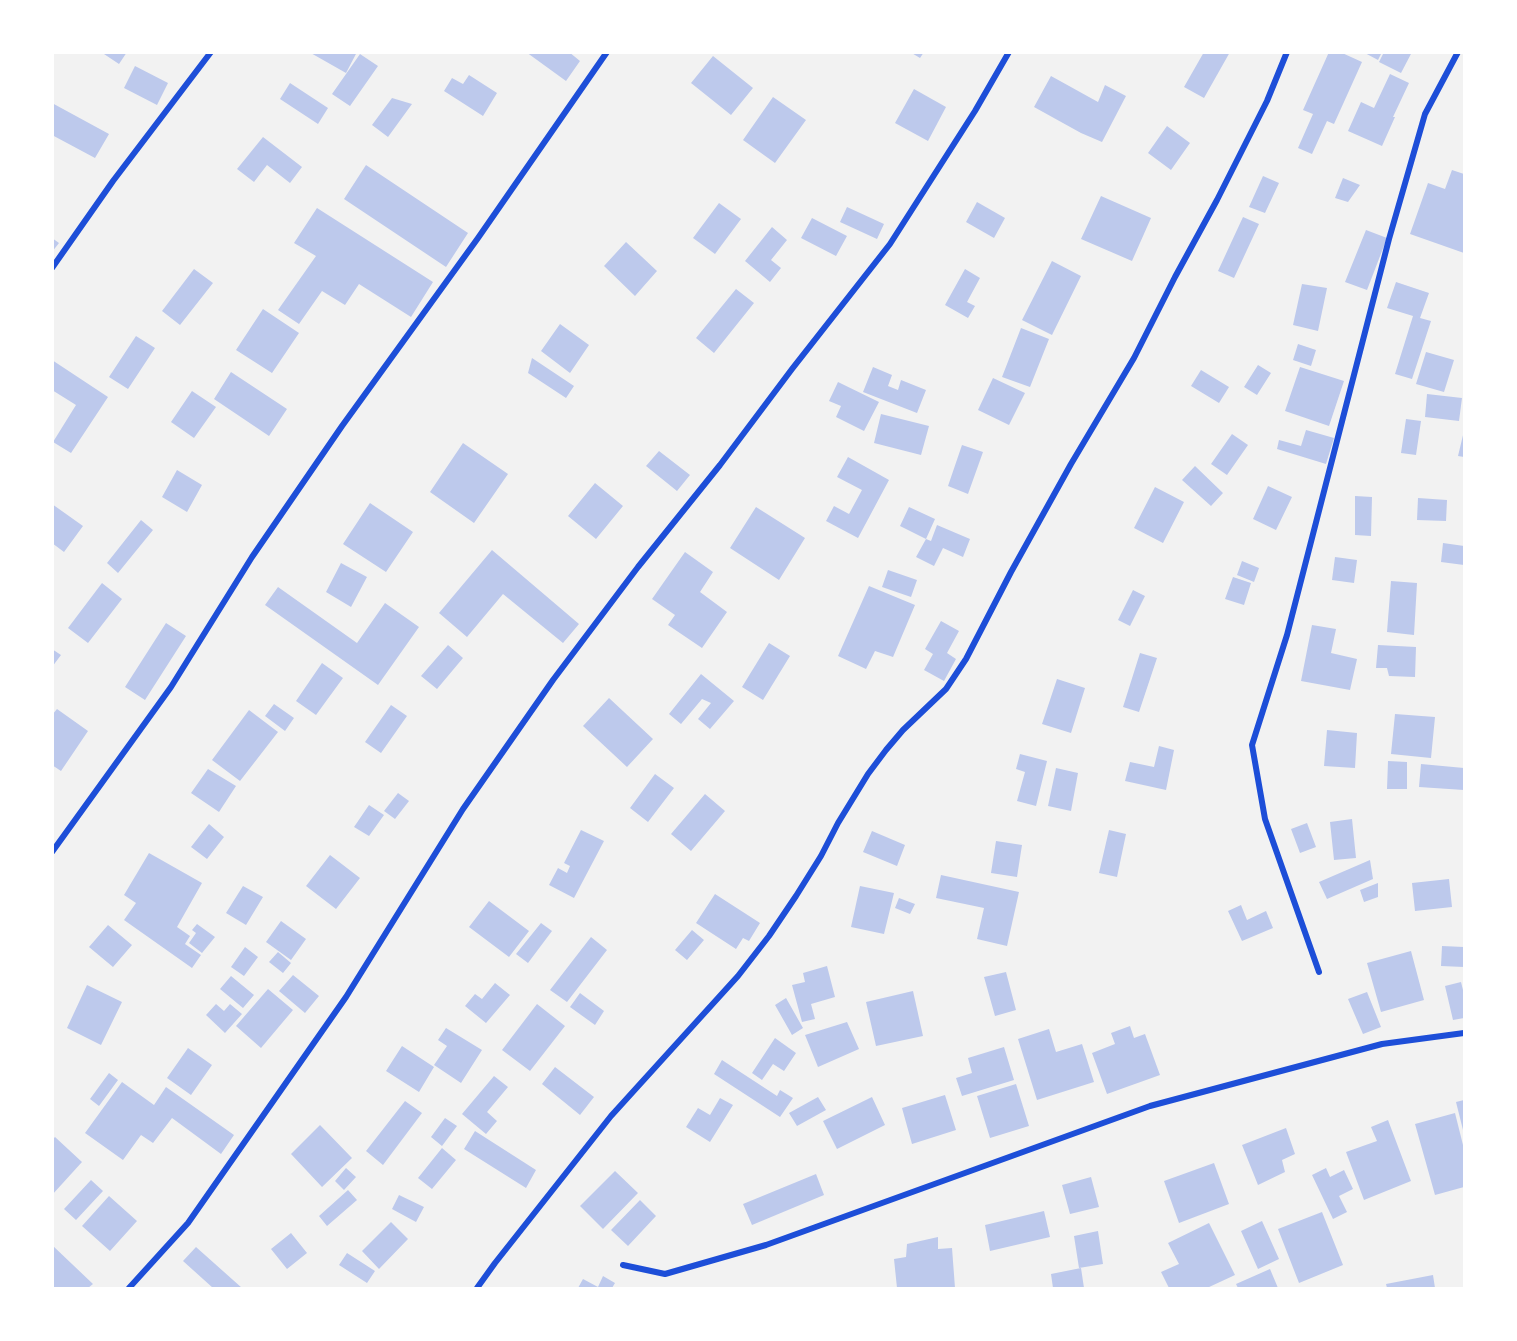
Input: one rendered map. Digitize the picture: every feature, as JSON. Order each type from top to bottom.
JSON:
[{"type":"street","points":[[52,268],[113,182],[211,52]]},
{"type":"street","points":[[52,852],[171,687],[252,557],[335,436],[478,238],[607,52]]},
{"type":"street","points":[[129,1288],[188,1223],[346,998],[463,809],[553,680],[638,567],[720,465],[890,244],[975,111],[1009,52]]},
{"type":"street","points":[[477,1288],[611,1116],[738,976],[796,896],[868,774],[903,730],[946,689],[966,659],[1071,464],[1134,358],[1267,101],[1287,52]]},
{"type":"street","points":[[1319,972],[1265,819],[1252,745],[1287,636],[1389,239],[1425,114],[1458,52]]},
{"type":"street","points":[[623,1265],[665,1274],[766,1245],[1150,1106],[1382,1044],[1464,1033]]},
{"type":"building","points":[[101,52],[127,52],[119,64]]},
{"type":"building","points":[[309,52],[357,52],[346,73]]},
{"type":"building","points":[[526,52],[569,52],[580,61],[566,81]]},
{"type":"building","points":[[910,52],[924,52],[920,58]]},
{"type":"building","points":[[1204,52],[1230,52],[1204,98],[1184,87]]},
{"type":"building","points":[[1329,52],[1340,52],[1362,62],[1334,124],[1327,121],[1312,154],[1298,148],[1313,114],[1303,110]]},
{"type":"building","points":[[1363,52],[1382,52],[1378,60]]},
{"type":"building","points":[[1384,52],[1412,52],[1401,73],[1379,62]]},
{"type":"building","points":[[360,54],[378,66],[350,106],[332,94]]},
{"type":"building","points":[[713,56],[753,88],[731,115],[691,83]]},
{"type":"building","points":[[135,66],[168,83],[157,105],[124,88]]},
{"type":"building","points":[[1390,74],[1409,83],[1382,146],[1348,131],[1361,102],[1374,108]]},
{"type":"building","points":[[469,75],[497,93],[483,116],[444,91],[452,78],[463,84]]},
{"type":"building","points":[[1051,76],[1098,102],[1105,85],[1126,96],[1102,142],[1034,107]]},
{"type":"building","points":[[290,83],[328,108],[318,124],[280,99]]},
{"type":"building","points":[[914,89],[946,107],[928,141],[895,123]]},
{"type":"building","points":[[773,97],[806,120],[775,163],[743,140]]},
{"type":"building","points":[[392,98],[412,104],[388,137],[372,125]]},
{"type":"building","points":[[52,103],[109,134],[95,158],[52,135]]},
{"type":"building","points":[[1167,126],[1190,143],[1171,170],[1148,153]]},
{"type":"building","points":[[263,137],[302,167],[290,183],[267,165],[254,182],[237,169]]},
{"type":"building","points":[[366,165],[468,233],[446,267],[344,199]]},
{"type":"building","points":[[1452,170],[1464,174],[1464,253],[1410,234],[1428,183],[1445,189]]},
{"type":"building","points":[[1263,176],[1279,183],[1265,213],[1249,207]]},
{"type":"building","points":[[1343,178],[1360,185],[1348,202],[1335,198]]},
{"type":"building","points":[[1101,196],[1151,218],[1132,261],[1081,239]]},
{"type":"building","points":[[977,202],[1005,218],[994,238],[966,222]]},
{"type":"building","points":[[719,203],[741,219],[715,254],[693,238]]},
{"type":"building","points":[[847,207],[884,224],[877,239],[840,222]]},
{"type":"building","points":[[317,208],[433,282],[411,317],[359,284],[345,305],[322,291],[299,324],[278,310],[316,256],[294,243]]},
{"type":"building","points":[[1243,217],[1259,224],[1234,278],[1218,271]]},
{"type":"building","points":[[812,218],[847,236],[836,256],[801,238]]},
{"type":"building","points":[[772,227],[787,240],[771,260],[781,268],[770,282],[745,261]]},
{"type":"building","points":[[1366,230],[1387,238],[1367,290],[1345,282]]},
{"type":"building","points":[[52,238],[59,243],[52,252]]},
{"type":"building","points":[[626,242],[657,271],[635,296],[604,266]]},
{"type":"building","points":[[1052,261],[1081,276],[1052,335],[1022,320]]},
{"type":"building","points":[[194,269],[213,283],[180,325],[162,311]]},
{"type":"building","points":[[965,269],[980,278],[967,302],[975,306],[968,318],[945,305]]},
{"type":"building","points":[[1396,282],[1429,293],[1420,318],[1431,321],[1412,379],[1395,374],[1413,316],[1387,308]]},
{"type":"building","points":[[1302,284],[1327,288],[1318,331],[1293,325]]},
{"type":"building","points":[[736,289],[754,303],[714,353],[696,338]]},
{"type":"building","points":[[263,309],[299,333],[272,373],[236,350]]},
{"type":"building","points":[[560,324],[589,345],[570,373],[541,351]]},
{"type":"building","points":[[1021,328],[1049,339],[1030,387],[1002,377]]},
{"type":"building","points":[[136,336],[155,348],[128,389],[109,377]]},
{"type":"building","points":[[1298,344],[1316,350],[1311,366],[1293,360]]},
{"type":"building","points":[[1426,352],[1454,360],[1444,392],[1416,384]]},
{"type":"building","points":[[532,358],[574,386],[566,398],[528,373]]},
{"type":"building","points":[[52,360],[108,397],[71,453],[53,442],[76,405],[52,390]]},
{"type":"building","points":[[1258,365],[1271,373],[1257,395],[1244,387]]},
{"type":"building","points":[[873,367],[892,375],[888,386],[898,390],[901,380],[926,390],[917,413],[863,392]]},
{"type":"building","points":[[1300,367],[1344,381],[1329,426],[1285,411]]},
{"type":"building","points":[[1201,370],[1229,387],[1219,403],[1191,386]]},
{"type":"building","points":[[231,372],[287,409],[269,436],[214,399]]},
{"type":"building","points":[[993,378],[1025,393],[1009,425],[978,410]]},
{"type":"building","points":[[838,382],[879,402],[864,431],[836,417],[841,406],[829,401]]},
{"type":"building","points":[[192,391],[216,407],[194,438],[171,422]]},
{"type":"building","points":[[1427,394],[1462,398],[1459,421],[1425,417]]},
{"type":"building","points":[[881,414],[929,426],[921,455],[874,443]]},
{"type":"building","points":[[1406,419],[1421,421],[1416,455],[1401,453]]},
{"type":"building","points":[[1306,430],[1334,438],[1326,464],[1277,449],[1279,440],[1301,446]]},
{"type":"building","points":[[1464,431],[1464,457],[1458,456]]},
{"type":"building","points":[[1232,434],[1248,445],[1227,475],[1211,464]]},
{"type":"building","points":[[463,443],[508,474],[474,523],[430,492]]},
{"type":"building","points":[[962,445],[983,452],[968,494],[948,486]]},
{"type":"building","points":[[659,451],[690,475],[677,491],[646,466]]},
{"type":"building","points":[[848,457],[889,480],[858,538],[826,521],[834,506],[849,514],[862,490],[837,477]]},
{"type":"building","points":[[1195,466],[1223,493],[1211,506],[1182,480]]},
{"type":"building","points":[[177,470],[202,485],[187,512],[162,497]]},
{"type":"building","points":[[595,483],[623,506],[596,539],[568,516]]},
{"type":"building","points":[[1268,486],[1292,497],[1276,530],[1253,519]]},
{"type":"building","points":[[1155,487],[1184,502],[1163,543],[1134,528]]},
{"type":"building","points":[[1355,496],[1372,497],[1371,536],[1355,535]]},
{"type":"building","points":[[1418,498],[1447,500],[1446,521],[1417,520]]},
{"type":"building","points":[[370,503],[413,532],[386,572],[343,544]]},
{"type":"building","points":[[52,504],[83,526],[64,552],[52,543]]},
{"type":"building","points":[[756,507],[805,538],[779,580],[730,548]]},
{"type":"building","points":[[909,507],[935,519],[926,539],[900,526]]},
{"type":"building","points":[[141,520],[153,530],[118,573],[107,563]]},
{"type":"building","points":[[937,525],[970,539],[963,557],[943,548],[934,566],[916,557],[926,539],[931,541]]},
{"type":"building","points":[[1443,543],[1464,546],[1464,565],[1441,562]]},
{"type":"building","points":[[492,550],[579,624],[563,643],[503,594],[467,637],[439,613]]},
{"type":"building","points":[[685,552],[713,572],[700,592],[727,612],[702,648],[668,625],[675,615],[652,599]]},
{"type":"building","points":[[1335,557],[1357,560],[1354,583],[1332,580]]},
{"type":"building","points":[[1242,561],[1259,568],[1254,582],[1237,575]]},
{"type":"building","points":[[341,563],[367,577],[351,607],[326,592]]},
{"type":"building","points":[[888,570],[917,580],[911,597],[882,587]]},
{"type":"building","points":[[1233,577],[1251,583],[1244,605],[1225,599]]},
{"type":"building","points":[[1391,581],[1417,583],[1414,635],[1387,632]]},
{"type":"building","points":[[102,583],[122,599],[88,643],[68,628]]},
{"type":"building","points":[[869,586],[915,605],[893,657],[875,651],[866,669],[838,656]]},
{"type":"building","points":[[278,587],[357,643],[385,603],[419,627],[378,685],[265,605]]},
{"type":"building","points":[[1133,590],[1145,596],[1130,626],[1118,620]]},
{"type":"building","points":[[941,621],[959,631],[947,653],[956,659],[944,681],[924,670],[933,654],[925,649]]},
{"type":"building","points":[[166,623],[186,636],[145,700],[125,687]]},
{"type":"building","points":[[1312,625],[1336,629],[1331,653],[1357,659],[1350,690],[1301,681]]},
{"type":"building","points":[[769,643],[790,656],[763,700],[742,687]]},
{"type":"building","points":[[448,645],[463,658],[437,689],[421,676]]},
{"type":"building","points":[[1378,645],[1416,647],[1415,677],[1389,676],[1387,668],[1376,668]]},
{"type":"building","points":[[52,649],[61,655],[52,667]]},
{"type":"building","points":[[1140,653],[1157,658],[1139,712],[1123,707]]},
{"type":"building","points":[[322,663],[343,678],[316,715],[296,701]]},
{"type":"building","points":[[701,674],[734,701],[710,729],[698,719],[711,703],[702,699],[681,724],[669,714]]},
{"type":"building","points":[[1057,679],[1085,688],[1071,733],[1042,724]]},
{"type":"building","points":[[609,698],[653,739],[627,767],[583,726]]},
{"type":"building","points":[[274,704],[294,718],[285,731],[265,716]]},
{"type":"building","points":[[391,705],[407,716],[381,753],[365,742]]},
{"type":"building","points":[[57,709],[88,731],[61,771],[52,765],[52,715]]},
{"type":"building","points":[[249,710],[278,732],[240,781],[212,760]]},
{"type":"building","points":[[1395,714],[1435,717],[1431,758],[1391,754]]},
{"type":"building","points":[[1327,730],[1357,733],[1355,768],[1324,766]]},
{"type":"building","points":[[1159,746],[1174,750],[1166,790],[1125,781],[1130,762],[1154,767]]},
{"type":"building","points":[[1020,754],[1047,761],[1036,806],[1017,801],[1025,772],[1016,769]]},
{"type":"building","points":[[1388,761],[1407,762],[1407,789],[1387,789]]},
{"type":"building","points":[[1421,764],[1464,768],[1464,790],[1419,787]]},
{"type":"building","points":[[1056,768],[1078,773],[1071,811],[1048,806]]},
{"type":"building","points":[[208,769],[236,786],[219,812],[191,793]]},
{"type":"building","points":[[655,774],[674,788],[648,822],[630,808]]},
{"type":"building","points":[[398,793],[409,801],[395,819],[384,811]]},
{"type":"building","points":[[705,794],[725,811],[691,851],[671,834]]},
{"type":"building","points":[[369,805],[384,815],[369,836],[354,827]]},
{"type":"building","points":[[1352,819],[1356,858],[1334,860],[1330,822]]},
{"type":"building","points":[[1307,823],[1316,847],[1300,853],[1291,829]]},
{"type":"building","points":[[209,824],[224,837],[207,859],[191,847]]},
{"type":"building","points":[[581,830],[604,841],[574,898],[549,885],[558,868],[567,873],[570,866],[564,863]]},
{"type":"building","points":[[1109,830],[1126,834],[1117,877],[1099,873]]},
{"type":"building","points":[[872,831],[905,845],[897,866],[863,852]]},
{"type":"building","points":[[996,841],[1022,845],[1017,877],[991,873]]},
{"type":"building","points":[[149,853],[202,883],[177,927],[190,936],[185,944],[201,955],[192,968],[124,920],[136,903],[124,895]]},
{"type":"building","points":[[330,855],[360,878],[336,909],[306,886]]},
{"type":"building","points":[[1370,860],[1373,879],[1327,899],[1319,882]]},
{"type":"building","points":[[941,875],[1019,892],[1007,946],[977,939],[984,908],[936,898]]},
{"type":"building","points":[[1449,879],[1452,907],[1415,911],[1412,883]]},
{"type":"building","points":[[1378,883],[1378,897],[1364,902],[1360,890]]},
{"type":"building","points":[[243,886],[263,897],[246,925],[226,913]]},
{"type":"building","points":[[860,886],[894,893],[884,934],[851,927]]},
{"type":"building","points":[[715,894],[760,923],[749,941],[743,938],[736,949],[696,923]]},
{"type":"building","points":[[899,898],[915,904],[910,914],[895,908]]},
{"type":"building","points":[[489,901],[529,931],[509,957],[469,927]]},
{"type":"building","points":[[1241,905],[1247,920],[1266,911],[1273,928],[1242,941],[1228,911]]},
{"type":"building","points":[[281,921],[306,939],[291,960],[266,942]]},
{"type":"building","points":[[541,923],[552,931],[528,963],[516,954]]},
{"type":"building","points":[[197,924],[215,937],[202,953],[189,943],[196,933],[192,930]]},
{"type":"building","points":[[108,925],[132,945],[113,967],[89,947]]},
{"type":"building","points":[[692,930],[704,940],[687,960],[675,950]]},
{"type":"building","points":[[591,937],[607,950],[567,1002],[550,990]]},
{"type":"building","points":[[1442,946],[1464,947],[1464,967],[1441,966]]},
{"type":"building","points":[[245,947],[258,957],[244,976],[231,967]]},
{"type":"building","points":[[1411,951],[1424,1000],[1381,1012],[1367,963]]},
{"type":"building","points":[[278,952],[291,963],[283,973],[269,962]]},
{"type":"building","points":[[827,966],[835,997],[811,1004],[815,1019],[802,1022],[792,985],[805,982],[803,973]]},
{"type":"building","points":[[1006,972],[1016,1010],[995,1016],[984,977]]},
{"type":"building","points":[[293,975],[319,996],[305,1013],[279,991]]},
{"type":"building","points":[[231,976],[254,995],[243,1008],[220,989]]},
{"type":"building","points":[[1461,982],[1464,994],[1464,1018],[1453,1020],[1445,986]]},
{"type":"building","points":[[495,983],[510,995],[486,1023],[465,1006],[475,994],[482,999]]},
{"type":"building","points":[[87,985],[122,1002],[101,1045],[67,1028]]},
{"type":"building","points":[[268,989],[293,1010],[261,1048],[236,1026]]},
{"type":"building","points":[[913,991],[923,1036],[876,1046],[866,1002]]},
{"type":"building","points":[[1367,992],[1381,1027],[1363,1034],[1348,999]]},
{"type":"building","points":[[580,993],[604,1011],[595,1025],[570,1007]]},
{"type":"building","points":[[786,998],[803,1028],[792,1035],[775,1005]]},
{"type":"building","points":[[216,1004],[224,1011],[230,1004],[242,1014],[225,1033],[206,1015]]},
{"type":"building","points":[[537,1004],[565,1026],[530,1071],[502,1050]]},
{"type":"building","points":[[847,1022],[859,1049],[818,1067],[805,1035]]},
{"type":"building","points":[[1130,1026],[1134,1038],[1145,1034],[1160,1075],[1107,1094],[1092,1053],[1115,1044],[1111,1033]]},
{"type":"building","points":[[446,1028],[482,1050],[461,1083],[434,1065],[447,1046],[438,1040]]},
{"type":"building","points":[[1049,1029],[1056,1052],[1082,1044],[1094,1082],[1037,1100],[1018,1039]]},
{"type":"building","points":[[775,1038],[796,1053],[784,1071],[773,1064],[762,1080],[752,1073]]},
{"type":"building","points":[[402,1046],[434,1067],[419,1092],[386,1071]]},
{"type":"building","points":[[1004,1047],[1014,1080],[962,1096],[956,1078],[972,1073],[968,1058]]},
{"type":"building","points":[[188,1048],[212,1065],[191,1095],[167,1078]]},
{"type":"building","points":[[722,1060],[777,1096],[780,1090],[793,1098],[780,1117],[714,1074]]},
{"type":"building","points":[[555,1067],[594,1097],[580,1115],[542,1084]]},
{"type":"building","points":[[109,1073],[118,1080],[99,1106],[90,1099]]},
{"type":"building","points":[[494,1076],[508,1087],[487,1112],[497,1121],[486,1134],[462,1114]]},
{"type":"building","points":[[122,1082],[154,1105],[166,1087],[234,1135],[221,1154],[172,1118],[153,1143],[141,1135],[123,1160],[85,1133]]},
{"type":"building","points":[[1016,1084],[1029,1126],[990,1138],[977,1096]]},
{"type":"building","points":[[945,1095],[956,1130],[912,1144],[902,1108]]},
{"type":"building","points":[[818,1097],[826,1110],[797,1126],[789,1113]]},
{"type":"building","points":[[872,1097],[885,1125],[837,1149],[823,1121]]},
{"type":"building","points":[[720,1098],[733,1105],[710,1142],[686,1127],[698,1108],[710,1115]]},
{"type":"building","points":[[1464,1100],[1464,1134],[1456,1102]]},
{"type":"building","points":[[405,1101],[422,1113],[383,1165],[366,1151]]},
{"type":"building","points":[[1455,1113],[1464,1149],[1464,1187],[1435,1195],[1415,1124]]},
{"type":"building","points":[[445,1118],[457,1126],[442,1146],[431,1137]]},
{"type":"building","points":[[1388,1120],[1411,1181],[1364,1200],[1346,1152],[1377,1141],[1371,1127]]},
{"type":"building","points":[[320,1125],[352,1158],[322,1187],[291,1154]]},
{"type":"building","points":[[1286,1128],[1295,1154],[1282,1160],[1285,1172],[1258,1185],[1242,1145]]},
{"type":"building","points":[[475,1131],[536,1170],[526,1188],[464,1149]]},
{"type":"building","points":[[55,1137],[82,1162],[52,1195],[52,1140]]},
{"type":"building","points":[[442,1148],[456,1160],[432,1189],[418,1178]]},
{"type":"building","points":[[1214,1163],[1229,1204],[1179,1223],[1164,1181]]},
{"type":"building","points":[[346,1168],[356,1177],[344,1190],[335,1181]]},
{"type":"building","points":[[1326,1168],[1330,1177],[1344,1170],[1353,1189],[1339,1196],[1347,1212],[1333,1219],[1312,1175]]},
{"type":"building","points":[[615,1171],[638,1193],[603,1229],[580,1206]]},
{"type":"building","points":[[816,1174],[824,1195],[752,1225],[743,1204]]},
{"type":"building","points":[[1091,1177],[1099,1207],[1070,1214],[1062,1185]]},
{"type":"building","points":[[91,1180],[103,1191],[76,1220],[64,1209]]},
{"type":"building","points":[[348,1190],[357,1200],[327,1226],[319,1216]]},
{"type":"building","points":[[399,1195],[424,1207],[416,1222],[392,1209]]},
{"type":"building","points":[[109,1196],[137,1221],[110,1251],[82,1226]]},
{"type":"building","points":[[640,1200],[656,1216],[628,1246],[611,1230]]},
{"type":"building","points":[[1044,1211],[1050,1237],[990,1251],[985,1225]]},
{"type":"building","points":[[1322,1212],[1343,1265],[1299,1283],[1278,1229]]},
{"type":"building","points":[[1262,1221],[1279,1259],[1258,1269],[1241,1231]]},
{"type":"building","points":[[391,1222],[408,1239],[379,1269],[362,1251]]},
{"type":"building","points":[[1209,1223],[1235,1275],[1207,1288],[1169,1288],[1161,1272],[1179,1264],[1168,1243]]},
{"type":"building","points":[[1098,1231],[1103,1264],[1079,1268],[1074,1236]]},
{"type":"building","points":[[291,1233],[307,1253],[287,1269],[271,1249]]},
{"type":"building","points":[[938,1237],[938,1249],[952,1248],[955,1288],[897,1288],[894,1259],[906,1257],[907,1244]]},
{"type":"building","points":[[52,1245],[93,1284],[88,1288],[52,1288]]},
{"type":"building","points":[[196,1247],[242,1288],[213,1288],[183,1261]]},
{"type":"building","points":[[347,1253],[375,1271],[367,1283],[339,1265]]},
{"type":"building","points":[[1081,1268],[1084,1288],[1053,1288],[1051,1274]]},
{"type":"building","points":[[1270,1269],[1278,1288],[1238,1288],[1236,1284]]},
{"type":"building","points":[[1433,1275],[1435,1288],[1387,1288],[1386,1284]]},
{"type":"building","points":[[603,1276],[615,1283],[612,1288],[578,1288],[583,1279],[598,1287]]}]
